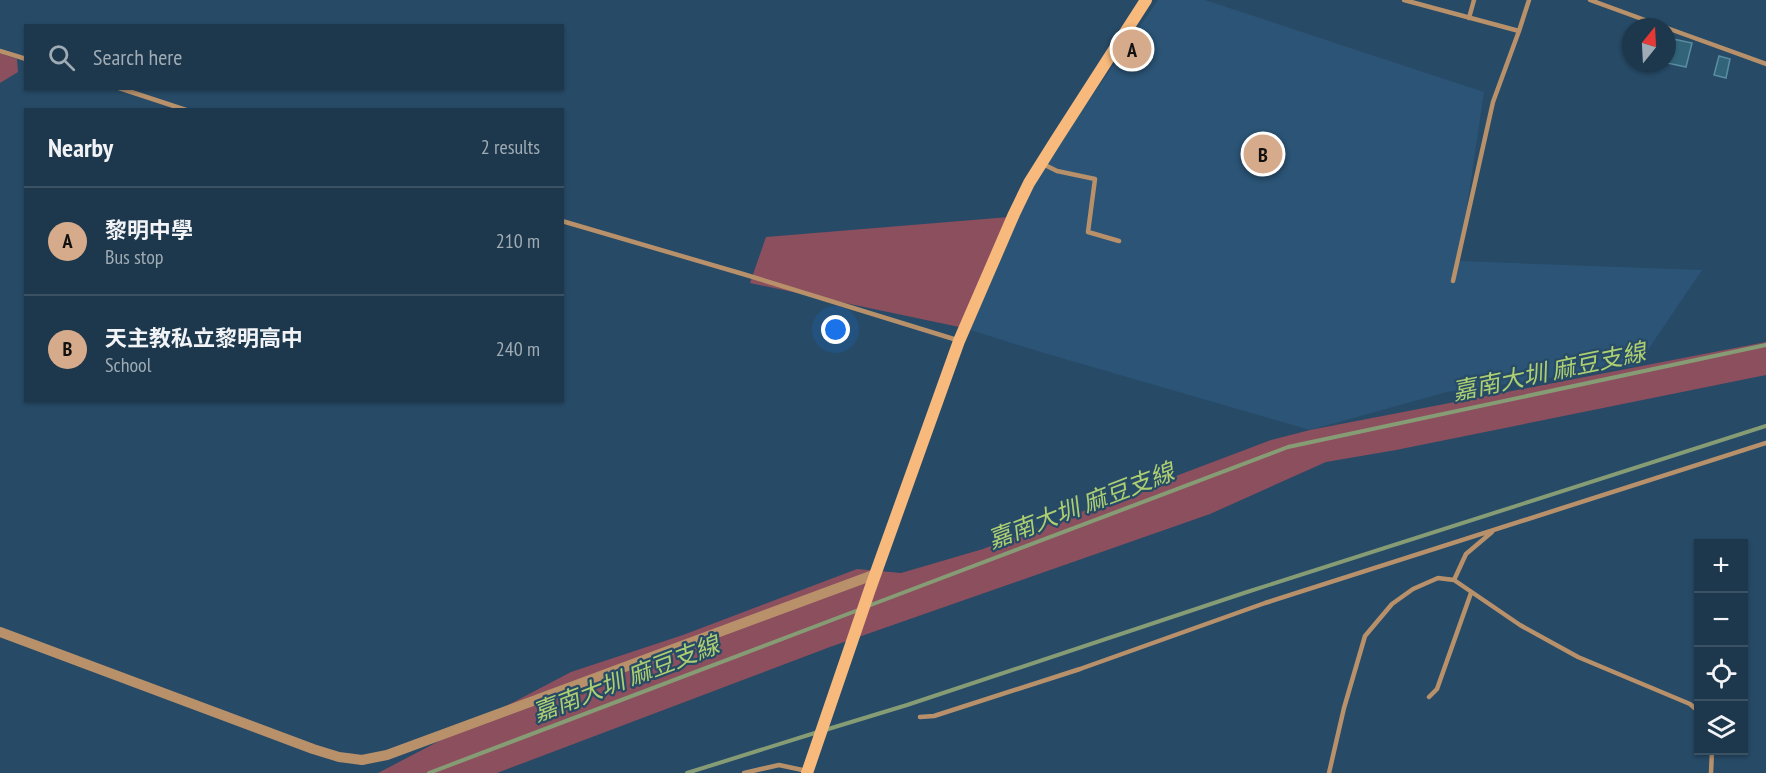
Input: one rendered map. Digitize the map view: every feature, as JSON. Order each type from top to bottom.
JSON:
[{"type":"main road","points":[[810,772],[870,589],[959,341],[1014,214],[1041,163],[1146,0]]},
{"type":"street","points":[[0,632],[313,748],[339,757],[362,760],[387,755],[876,574]]},
{"type":"lane","points":[[1404,0],[1519,31]]},
{"type":"lane","points":[[1469,18],[1474,0]]},
{"type":"lane","points":[[1453,281],[1493,102],[1529,0]]},
{"type":"lane","points":[[1590,0],[1639,18]]},
{"type":"lane","points":[[1676,32],[1766,64]]},
{"type":"lane","points":[[0,51],[24,58]]},
{"type":"lane","points":[[125,90],[180,108]]},
{"type":"lane","points":[[1041,163],[1057,171],[1095,179],[1088,232],[1119,241]]},
{"type":"lane","points":[[564,222],[959,341]]},
{"type":"lane","points":[[920,717],[934,716],[1080,669],[1266,603],[1766,443]]},
{"type":"lane","points":[[1454,580],[1466,554],[1494,530]]},
{"type":"lane","points":[[1329,773],[1344,708],[1365,636],[1392,604],[1413,589],[1437,578],[1454,580],[1520,625],[1578,657],[1694,708]]},
{"type":"lane","points":[[1430,697],[1437,688],[1472,593]]},
{"type":"lane","points":[[1711,773],[1712,755]]},
{"type":"lane","points":[[744,773],[779,765],[810,772]]},
{"type":"shaded area","points":[[1158,0],[1205,0],[1484,92],[1459,261],[1702,270],[1637,366],[1447,392],[1310,430],[964,328],[1009,217]]},
{"type":"shaded area","points":[[0,53],[17,59],[18,72],[0,83]]},
{"type":"shaded area","points":[[1009,217],[964,328],[750,283],[766,237]]},
{"type":"shaded area","points":[[1766,342],[1766,375],[1396,450],[1326,462],[1210,514],[830,647],[497,773],[378,773],[571,672],[683,635],[857,569],[901,573],[983,549],[1271,440],[1310,430]]},
{"type":"building","points":[[1676,40],[1692,43],[1686,67],[1676,65]]},
{"type":"building","points":[[1719,56],[1730,59],[1726,78],[1714,75]]},
{"type":"waterway","name":"嘉南大圳 麻豆支線","points":[[868,606],[1288,447],[1766,345]]},
{"type":"waterway","points":[[825,730],[1766,426]]},
{"type":"waterway","name":"嘉南大圳 麻豆支線","points":[[429,773],[861,609]]},
{"type":"waterway","points":[[687,773],[818,732]]},
{"type":"place","name":"黎明中學","points":[[1132,49]]},
{"type":"place","name":"天主教私立黎明高中","points":[[1263,154]]}]
